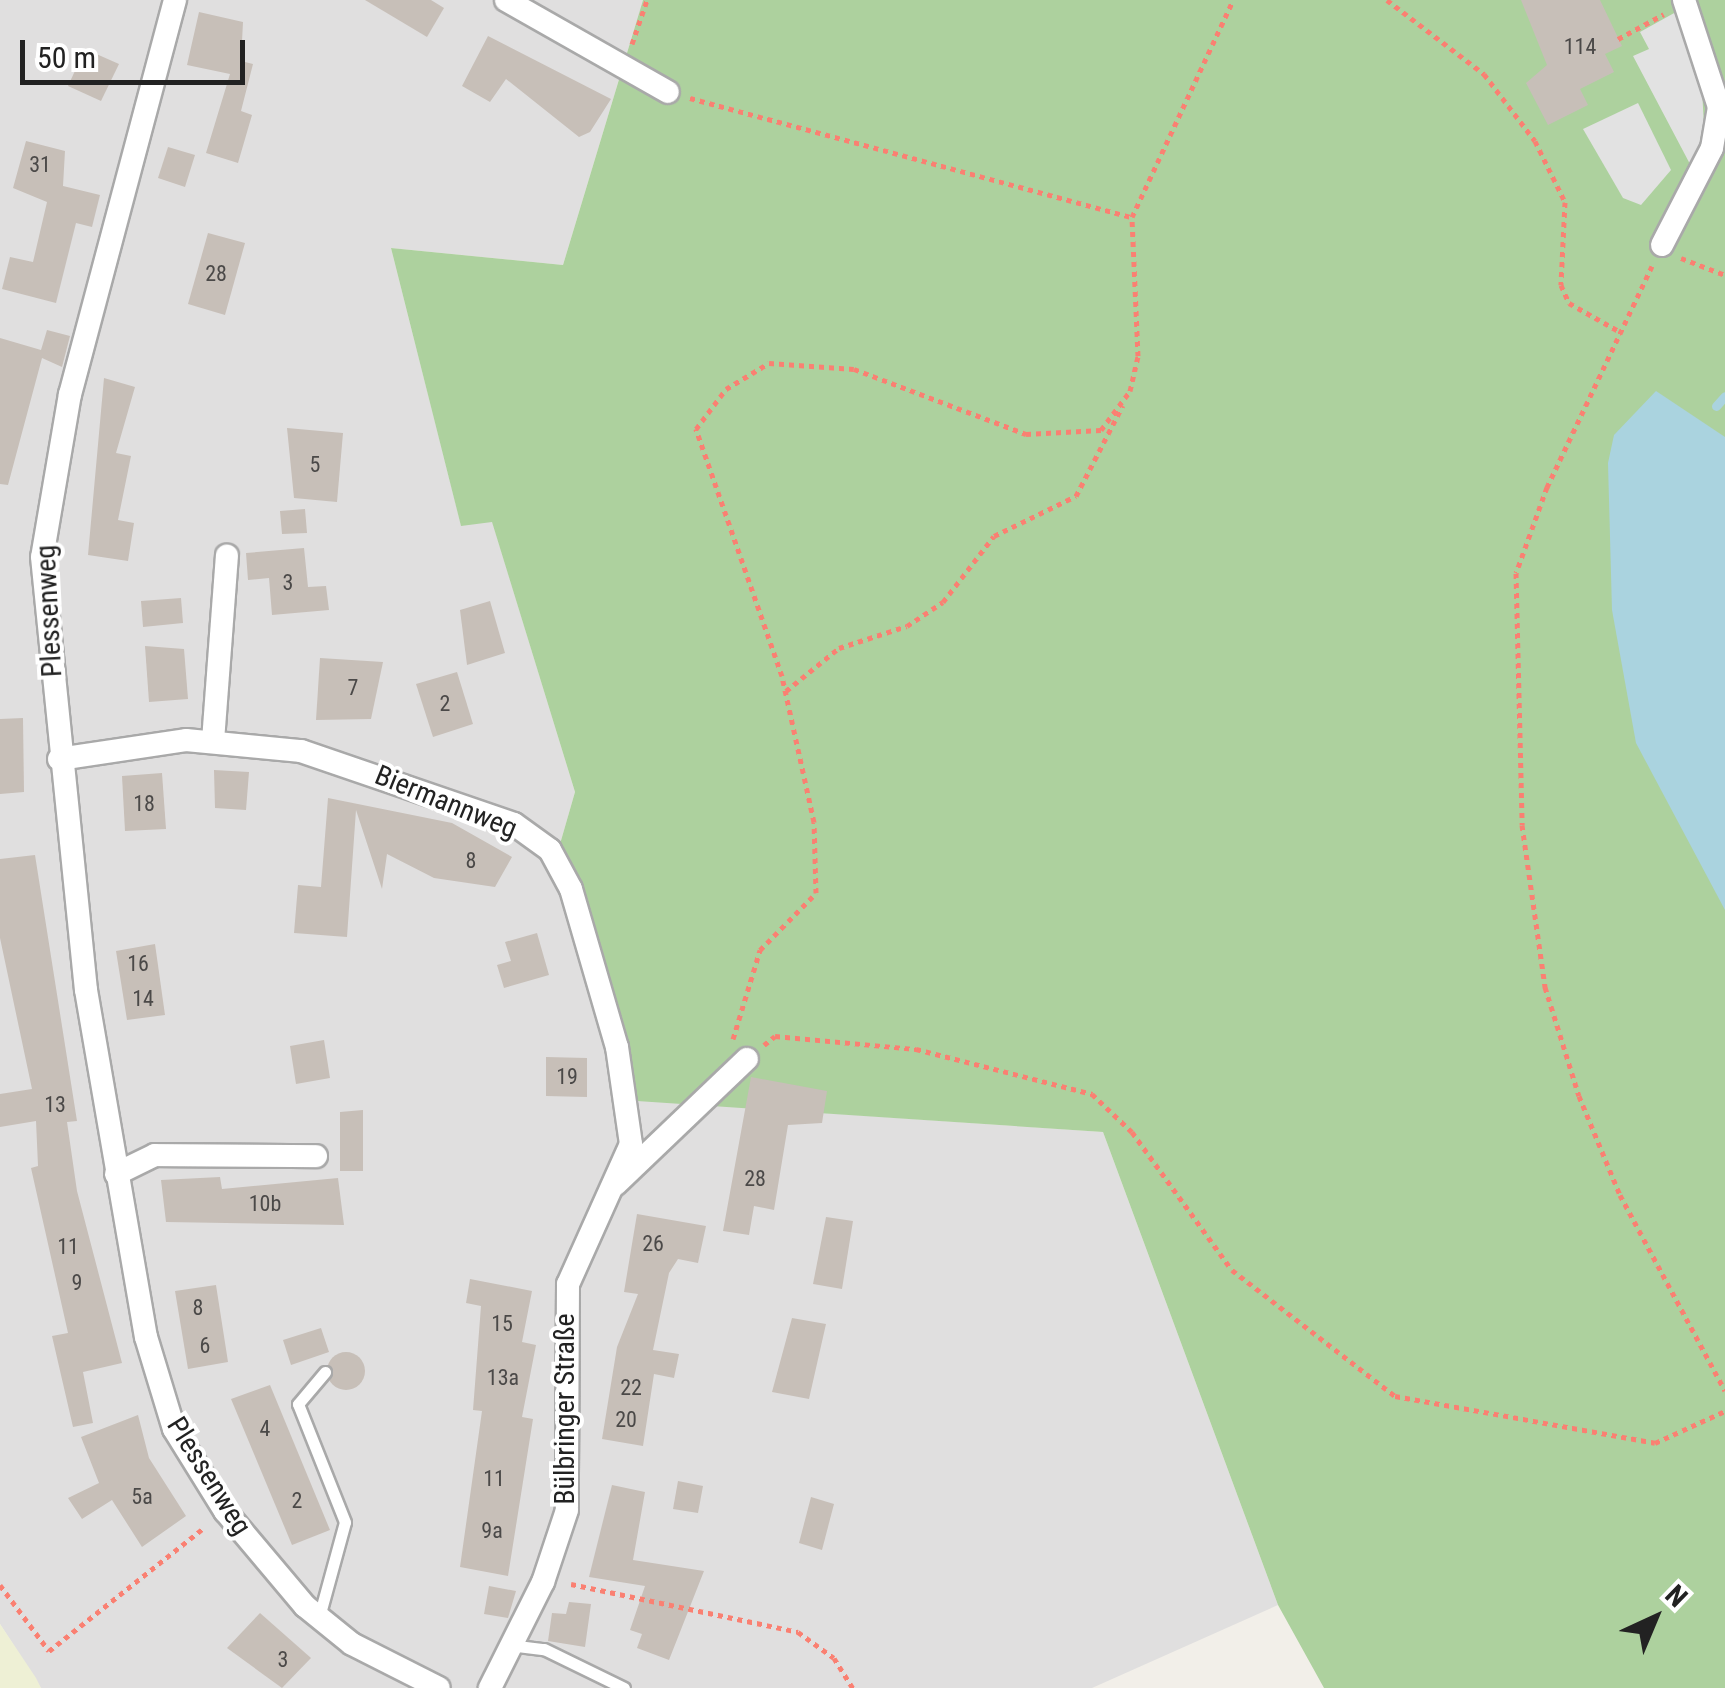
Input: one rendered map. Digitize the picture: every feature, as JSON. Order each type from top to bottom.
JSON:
[{"type":"street","name":"Plessenweg","points":[[175,0],[51,476],[42,557],[59,759],[116,1174],[174,1429],[225,1511],[319,1617],[438,1688]]},
{"type":"street","points":[[506,0],[622,72],[668,92]]},
{"type":"street","points":[[1662,245],[1712,148],[1719,107],[1684,2]]},
{"type":"street","points":[[213,740],[228,556]]},
{"type":"street","name":"Biermannweg","points":[[59,759],[213,740],[301,751],[400,781],[514,824],[550,850],[602,988],[631,1144]]},
{"type":"street","name":"Bülbringer Straße","points":[[614,1186],[747,1059]]},
{"type":"street","name":"Bülbringer Straße","points":[[490,1688],[543,1582],[567,1510],[568,1284],[631,1144]]},
{"type":"street","points":[[116,1174],[154,1154],[316,1156]]},
{"type":"lane","points":[[319,1617],[345,1522],[298,1404],[326,1372]]},
{"type":"lane","points":[[510,1646],[544,1649],[624,1688]]},
{"type":"path","points":[[622,72],[647,0]]},
{"type":"path","points":[[786,691],[840,648],[907,626],[943,602],[994,536],[1076,496],[1130,391],[1138,356],[1132,217],[1233,0]]},
{"type":"path","points":[[1387,0],[1484,74],[1534,141],[1566,202],[1561,286],[1569,303],[1622,333]]},
{"type":"path","points":[[1618,39],[1684,2]]},
{"type":"path","points":[[668,92],[1132,217]]},
{"type":"path","points":[[1725,275],[1662,245],[1516,574],[1522,824],[1545,987],[1579,1096],[1620,1195],[1725,1391]]},
{"type":"path","points":[[719,1085],[760,950],[816,893],[814,822],[786,691],[696,429],[726,389],[769,362],[854,369],[1026,434],[1101,430],[1130,391]]},
{"type":"path","points":[[747,1059],[775,1036],[916,1049],[1092,1094],[1132,1132],[1232,1270],[1395,1396],[1655,1443],[1725,1411]]},
{"type":"path","points":[[0,1585],[50,1652],[225,1511]]},
{"type":"path","points":[[543,1582],[798,1632],[834,1658],[853,1688]]},
{"type":"shaded area","points":[[0,0],[643,0],[563,265],[391,248],[461,525],[492,521],[575,792],[560,844],[637,1100],[1103,1132],[1278,1605],[1092,1688],[41,1688],[0,1624]]},
{"type":"shaded area","points":[[1676,12],[1701,70],[1705,145],[1691,166],[1633,56],[1649,49],[1640,32]]},
{"type":"shaded area","points":[[1638,103],[1671,170],[1641,205],[1623,198],[1583,129]]},
{"type":"green space","points":[[643,0],[1725,0],[1725,1688],[1324,1688],[1278,1605],[1103,1132],[637,1101],[560,844],[575,792],[492,522],[461,526],[391,248],[563,265]]},
{"type":"green space","points":[[0,1624],[36,1678],[41,1688],[0,1688]]},
{"type":"water","points":[[1656,391],[1725,437],[1725,910],[1636,743],[1612,610],[1608,463],[1614,435]]},
{"type":"building","points":[[365,0],[431,0],[444,8],[427,37]]},
{"type":"building","points":[[1521,0],[1600,0],[1622,46],[1605,54],[1614,72],[1580,89],[1588,105],[1548,125],[1526,83],[1547,65]]},
{"type":"building","points":[[199,12],[243,22],[241,61],[253,64],[241,111],[252,115],[238,163],[206,153],[230,74],[187,65]]},
{"type":"building","points":[[488,36],[611,99],[590,132],[579,137],[506,79],[490,102],[462,86]]},
{"type":"building","points":[[85,49],[119,64],[101,101],[68,86]]},
{"type":"building","points":[[26,141],[65,151],[63,186],[100,195],[92,227],[76,223],[56,303],[2,289],[10,257],[33,262],[47,202],[13,188]]},
{"type":"building","points":[[168,147],[195,155],[185,187],[158,178]]},
{"type":"building","points":[[208,233],[245,243],[225,315],[188,304]]},
{"type":"building","points":[[47,330],[70,336],[62,367],[42,358],[8,485],[0,484],[0,338],[41,350]]},
{"type":"building","points":[[104,378],[135,387],[116,453],[131,456],[118,520],[134,523],[128,561],[88,555]]},
{"type":"building","points":[[287,428],[343,433],[337,502],[294,498]]},
{"type":"building","points":[[305,509],[307,533],[282,534],[280,511]]},
{"type":"building","points":[[304,548],[308,587],[326,586],[329,610],[272,615],[269,578],[248,580],[246,553]]},
{"type":"building","points":[[181,598],[183,623],[143,627],[141,601]]},
{"type":"building","points":[[490,601],[505,653],[467,665],[460,610]]},
{"type":"building","points":[[145,646],[184,649],[188,699],[149,702]]},
{"type":"building","points":[[320,658],[383,662],[371,719],[316,720]]},
{"type":"building","points":[[457,672],[473,724],[433,737],[416,684]]},
{"type":"building","points":[[23,718],[24,792],[0,794],[0,719]]},
{"type":"building","points":[[214,770],[249,772],[246,810],[215,808]]},
{"type":"building","points":[[162,773],[166,829],[125,831],[122,776]]},
{"type":"building","points":[[328,798],[452,823],[512,857],[495,887],[434,878],[387,854],[382,889],[356,810],[347,937],[294,933],[298,885],[321,887]]},
{"type":"building","points":[[35,855],[77,1121],[67,1122],[77,1191],[122,1363],[83,1372],[93,1423],[73,1427],[52,1336],[68,1333],[31,1168],[38,1166],[36,1121],[0,1127],[0,1094],[32,1089],[0,938],[0,859]]},
{"type":"building","points":[[537,933],[549,975],[504,988],[497,965],[511,961],[505,942]]},
{"type":"building","points":[[155,944],[165,1015],[127,1020],[116,951]]},
{"type":"building","points":[[324,1040],[330,1078],[296,1084],[290,1046]]},
{"type":"building","points":[[546,1057],[587,1058],[587,1097],[546,1096]]},
{"type":"building","points":[[751,1077],[827,1091],[822,1123],[788,1125],[774,1210],[754,1206],[749,1235],[723,1231]]},
{"type":"building","points":[[363,1110],[363,1171],[340,1171],[340,1112]]},
{"type":"building","points":[[220,1177],[222,1189],[338,1178],[344,1225],[166,1222],[161,1180]]},
{"type":"building","points":[[637,1214],[706,1226],[698,1263],[678,1259],[669,1273],[653,1350],[679,1354],[674,1378],[654,1374],[643,1446],[602,1439],[617,1347],[638,1294],[624,1292]]},
{"type":"building","points":[[826,1217],[853,1221],[842,1289],[813,1284]]},
{"type":"building","points":[[470,1279],[532,1291],[522,1342],[536,1345],[522,1417],[533,1419],[508,1576],[460,1567],[482,1411],[473,1410],[481,1306],[466,1303]]},
{"type":"building","points":[[216,1285],[228,1362],[188,1369],[175,1291]]},
{"type":"building","points":[[792,1318],[826,1324],[809,1399],[772,1392]]},
{"type":"building","points":[[321,1328],[329,1352],[291,1365],[283,1340]]},
{"type":"building","points":[[346,1352],[359,1358],[365,1371],[359,1384],[346,1390],[333,1384],[327,1371],[333,1358]]},
{"type":"building","points":[[270,1385],[330,1530],[292,1545],[231,1399]]},
{"type":"building","points":[[138,1415],[149,1458],[186,1516],[142,1547],[112,1500],[82,1519],[68,1498],[99,1483],[81,1437]]},
{"type":"building","points":[[678,1481],[703,1486],[698,1513],[673,1509]]},
{"type":"building","points":[[612,1485],[645,1492],[633,1560],[704,1571],[669,1660],[637,1648],[642,1634],[630,1630],[645,1586],[589,1577]]},
{"type":"building","points":[[811,1497],[834,1504],[822,1550],[799,1543]]},
{"type":"building","points":[[489,1586],[516,1591],[508,1618],[484,1614]]},
{"type":"building","points":[[569,1602],[591,1604],[585,1647],[548,1641],[552,1613],[566,1614]]},
{"type":"building","points":[[260,1613],[311,1658],[282,1688],[227,1648]]},
{"type":"waterway","points":[[1716,406],[1725,396]]}]
